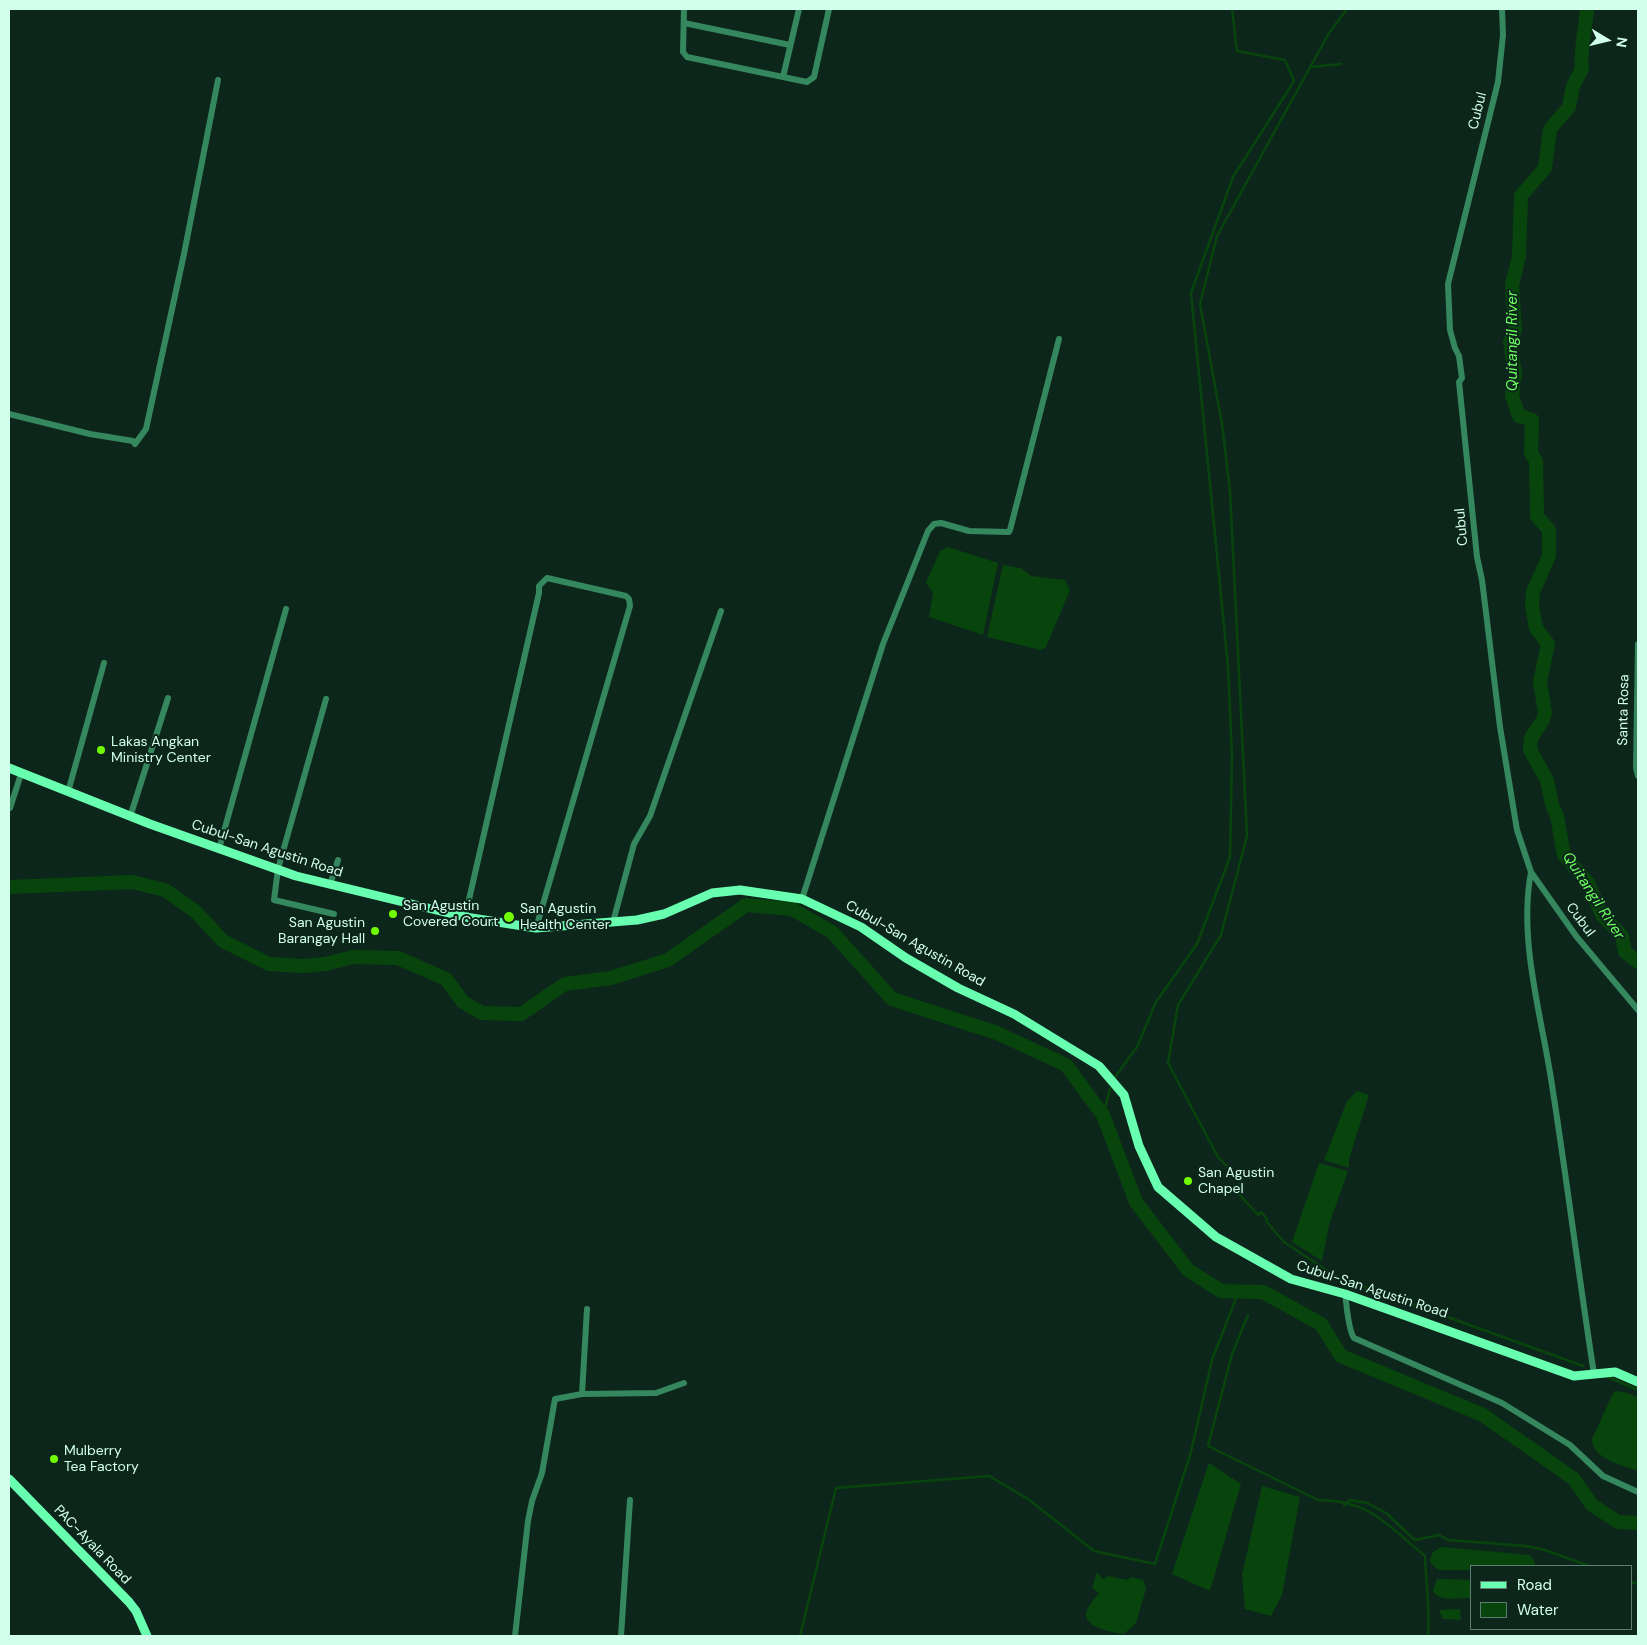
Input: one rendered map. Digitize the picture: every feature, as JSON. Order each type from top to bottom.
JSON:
[{"type":"street","points":[[684,9],[683,52],[687,57],[808,82],[814,77],[829,9]]},
{"type":"street","points":[[783,77],[799,9]]},
{"type":"street","name":"Cubul","points":[[1502,9],[1503,35],[1498,82],[1451,269],[1448,308],[1453,342],[1460,356],[1462,378],[1459,382],[1477,557],[1484,590],[1500,727],[1517,830],[1531,872],[1576,936],[1638,1010]]},
{"type":"street","points":[[684,23],[790,45]]},
{"type":"street","points":[[9,414],[90,434],[133,441],[135,444],[146,429],[184,254],[218,80]]},
{"type":"street","points":[[802,899],[883,644],[928,530],[934,524],[941,523],[969,531],[1009,532],[1059,339]]},
{"type":"street","points":[[465,917],[539,593],[539,586],[547,578],[626,596],[630,606],[536,928]]},
{"type":"street","points":[[219,849],[286,609]]},
{"type":"street","points":[[613,922],[634,844],[650,816],[721,611]]},
{"type":"street","name":"Santa Rosa","points":[[1638,644],[1636,768],[1638,776]]},
{"type":"street","points":[[68,792],[104,663]]},
{"type":"street","points":[[130,816],[168,698]]},
{"type":"street","points":[[326,699],[278,869],[274,900],[334,914]]},
{"type":"street","name":"Cubul-San Agustin Road","points":[[9,768],[130,816],[278,869],[330,884],[465,917],[536,928],[613,922],[664,914],[712,893],[740,890],[802,899],[861,927],[906,958],[958,988],[1009,1011],[1099,1066],[1124,1095],[1140,1146],[1158,1187],[1216,1238],[1291,1279],[1344,1294],[1574,1376],[1615,1372],[1638,1382]]},
{"type":"street","points":[[10,808],[21,774]]},
{"type":"street","points":[[330,884],[338,860]]},
{"type":"street","points":[[1531,872],[1528,922],[1532,965],[1569,1189],[1581,1291],[1594,1374]]},
{"type":"street","points":[[1344,1294],[1349,1314],[1350,1333],[1354,1338],[1502,1403],[1570,1445],[1603,1476],[1638,1492]]},
{"type":"street","points":[[582,1394],[587,1308]]},
{"type":"street","points":[[515,1636],[528,1521],[532,1501],[542,1473],[553,1403],[559,1397],[582,1394],[656,1393],[684,1383]]},
{"type":"street","name":"PAC-Ayala Road","points":[[9,1479],[129,1602],[136,1611],[147,1636]]},
{"type":"street","points":[[621,1636],[630,1500]]},
{"type":"water","points":[[948,547],[998,563],[983,635],[929,617],[933,593],[926,583],[940,551]]},
{"type":"water","points":[[1003,565],[1021,568],[1031,576],[1065,580],[1070,590],[1046,647],[1041,650],[987,637]]},
{"type":"water","points":[[1357,1091],[1369,1095],[1349,1159],[1349,1168],[1324,1160],[1347,1101]]},
{"type":"water","points":[[1319,1163],[1348,1171],[1329,1225],[1322,1261],[1292,1242]]},
{"type":"water","points":[[1614,1391],[1638,1397],[1638,1471],[1616,1464],[1602,1456],[1593,1446],[1592,1439]]},
{"type":"water","points":[[1209,1463],[1241,1484],[1210,1591],[1172,1574]]},
{"type":"water","points":[[1262,1486],[1300,1497],[1282,1595],[1271,1616],[1245,1609],[1242,1575]]},
{"type":"water","points":[[1441,1547],[1530,1555],[1535,1562],[1534,1565],[1470,1565],[1470,1570],[1440,1570],[1434,1567],[1430,1561],[1432,1553]]},
{"type":"water","points":[[1097,1572],[1103,1579],[1108,1576],[1127,1580],[1132,1577],[1143,1580],[1146,1589],[1136,1623],[1124,1634],[1101,1629],[1087,1619],[1087,1609],[1099,1593],[1092,1588]]},
{"type":"water","points":[[1437,1579],[1470,1580],[1470,1598],[1444,1598],[1433,1591]]},
{"type":"water","points":[[1460,1609],[1461,1620],[1443,1619],[1439,1610]]},
{"type":"waterway","points":[[1115,1077],[1137,1047],[1156,1002],[1197,944],[1230,857],[1232,756],[1228,666],[1191,293],[1233,177],[1294,81],[1285,60],[1237,51],[1232,9]]},
{"type":"waterway","points":[[1347,9],[1329,33],[1217,236],[1200,304],[1222,424],[1230,491],[1247,836],[1221,935],[1178,1005],[1168,1063],[1218,1157],[1241,1181],[1237,1192],[1258,1215],[1261,1212],[1267,1219],[1266,1221],[1284,1242],[1337,1277],[1583,1366]]},
{"type":"waterway","name":"Quitangil River","points":[[1587,9],[1582,49],[1582,69],[1573,86],[1569,107],[1550,129],[1545,168],[1521,196],[1519,256],[1512,285],[1515,330],[1510,342],[1515,374],[1512,396],[1519,416],[1532,420],[1531,453],[1536,461],[1537,516],[1549,530],[1549,556],[1533,592],[1532,606],[1536,628],[1548,644],[1540,682],[1545,713],[1543,720],[1531,738],[1530,750],[1547,780],[1552,805],[1557,816],[1564,855],[1588,883],[1602,915],[1622,936],[1625,952],[1638,962]]},
{"type":"waterway","points":[[1310,67],[1341,64]]},
{"type":"waterway","points":[[9,887],[132,882],[165,890],[195,911],[223,941],[269,964],[303,966],[325,964],[353,957],[398,958],[446,979],[463,1002],[482,1013],[521,1014],[565,984],[611,978],[668,960],[746,905],[792,909],[832,932],[892,999],[997,1033],[1066,1065],[1103,1115],[1136,1202],[1188,1270],[1221,1291],[1263,1292],[1321,1324],[1341,1356],[1483,1415],[1574,1479],[1592,1505],[1618,1522],[1638,1523]]},
{"type":"waterway","points":[[1103,1115],[1110,1089]]},
{"type":"waterway","points":[[800,1636],[836,1488],[989,1476],[1028,1499],[1094,1551],[1155,1564],[1191,1452],[1212,1360],[1238,1293]]},
{"type":"waterway","points":[[1248,1315],[1232,1354],[1208,1446],[1318,1500],[1336,1501],[1365,1510],[1389,1525],[1425,1556],[1428,1636]]},
{"type":"waterway","points":[[1606,1376],[1638,1390]]},
{"type":"waterway","points":[[1344,1506],[1350,1500],[1367,1503],[1386,1513],[1415,1540],[1439,1535],[1448,1540],[1526,1546],[1545,1550],[1586,1565]]},
{"type":"waterway","points":[[1632,1582],[1638,1584]]},
{"type":"place","name":"Lakas Angkan Ministry Center","points":[[101,750]]},
{"type":"place","name":"San Agustin Covered Court","points":[[393,914]]},
{"type":"place","name":"San Agustin Health Center","points":[[509,917]]},
{"type":"place","name":"San Agustin Barangay Hall","points":[[375,931]]},
{"type":"place","name":"San Agustin Chapel","points":[[1188,1181]]},
{"type":"place","name":"Mulberry Tea Factory","points":[[54,1459]]}]
